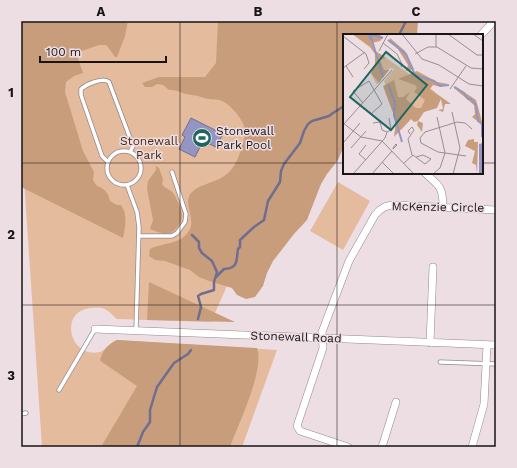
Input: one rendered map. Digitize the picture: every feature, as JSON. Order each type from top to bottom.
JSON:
[{"type":"street","points":[[482,34],[494,21]]},
{"type":"street","points":[[426,174],[443,192],[443,207]]},
{"type":"street","name":"McKenzie Circle","points":[[348,447],[300,432],[298,428],[323,348],[322,332],[349,261],[379,210],[395,205],[496,210]]},
{"type":"street","points":[[430,343],[433,267]]},
{"type":"street","name":"Stonewall Road","points":[[95,329],[496,345]]},
{"type":"street","points":[[472,447],[483,410],[487,345]]},
{"type":"street","points":[[382,447],[396,402]]},
{"type":"lane","points":[[108,162],[102,156],[81,95],[81,89],[86,86],[102,80],[109,82],[134,146],[130,152]]},
{"type":"lane","points":[[117,152],[130,152],[138,157],[140,161],[141,170],[138,178],[132,184],[118,184],[111,179],[108,171],[108,162],[117,152]]},
{"type":"lane","points":[[139,236],[172,236],[177,233],[185,222],[186,214],[172,172]]},
{"type":"lane","points":[[127,185],[137,212],[139,236],[136,330]]},
{"type":"lane","points":[[59,390],[95,329]]},
{"type":"lane","points":[[440,362],[496,364]]},
{"type":"lane","points":[[21,414],[26,414]]},
{"type":"green space","name":"Stonewall Park","points":[[21,21],[407,21],[343,34],[343,37],[266,198],[211,322],[117,319],[106,310],[97,307],[80,311],[74,318],[71,326],[75,342],[81,349],[90,352],[100,352],[117,340],[277,350],[242,447],[42,447],[21,135]]},
{"type":"green space","points":[[338,182],[370,201],[343,250],[310,231]]},
{"type":"shaded area","points":[[21,21],[128,21],[125,36],[117,57],[115,57],[106,45],[99,45],[76,53],[83,73],[74,76],[66,82],[65,92],[83,151],[94,172],[93,180],[97,186],[103,188],[110,201],[117,205],[121,205],[125,213],[125,230],[123,238],[21,187]]},
{"type":"shaded area","points":[[218,21],[418,21],[417,34],[343,34],[343,148],[338,160],[321,184],[307,220],[273,261],[263,286],[255,297],[246,299],[237,295],[232,288],[209,281],[199,277],[190,270],[165,261],[155,260],[149,256],[150,249],[178,241],[187,234],[191,225],[188,201],[191,193],[199,187],[219,179],[233,168],[241,150],[245,129],[242,121],[235,112],[223,101],[207,99],[169,90],[163,85],[157,84],[152,87],[145,87],[142,83],[159,77],[205,77],[216,63]]},
{"type":"shaded area","points":[[156,166],[159,168],[163,179],[162,184],[174,194],[182,213],[179,225],[174,231],[168,234],[163,234],[150,229],[153,220],[147,189],[148,181],[156,170]]},
{"type":"shaded area","points":[[149,282],[235,322],[147,320]]},
{"type":"shaded area","points":[[117,340],[257,348],[257,370],[250,398],[230,447],[101,447],[137,386],[100,360],[106,348]]},
{"type":"water","name":"Stonewall Park Pool","points":[[191,118],[223,134],[216,147],[203,141],[195,157],[179,149],[185,137],[182,135]]},
{"type":"waterway","points":[[400,34],[406,21]]},
{"type":"waterway","points":[[216,277],[224,269],[232,267],[236,263],[240,240],[264,220],[268,201],[280,182],[281,171],[284,164],[300,143],[308,124],[312,121],[329,116],[343,107]]},
{"type":"waterway","points":[[192,235],[199,242],[199,248],[202,253],[212,261],[217,272],[214,282],[214,290],[198,296],[201,307],[198,319]]},
{"type":"waterway","points":[[137,447],[143,432],[150,422],[150,410],[157,387],[174,363],[188,354],[191,350]]},
{"type":"place","name":"Stonewall Park Pool","points":[[202,138]]}]
